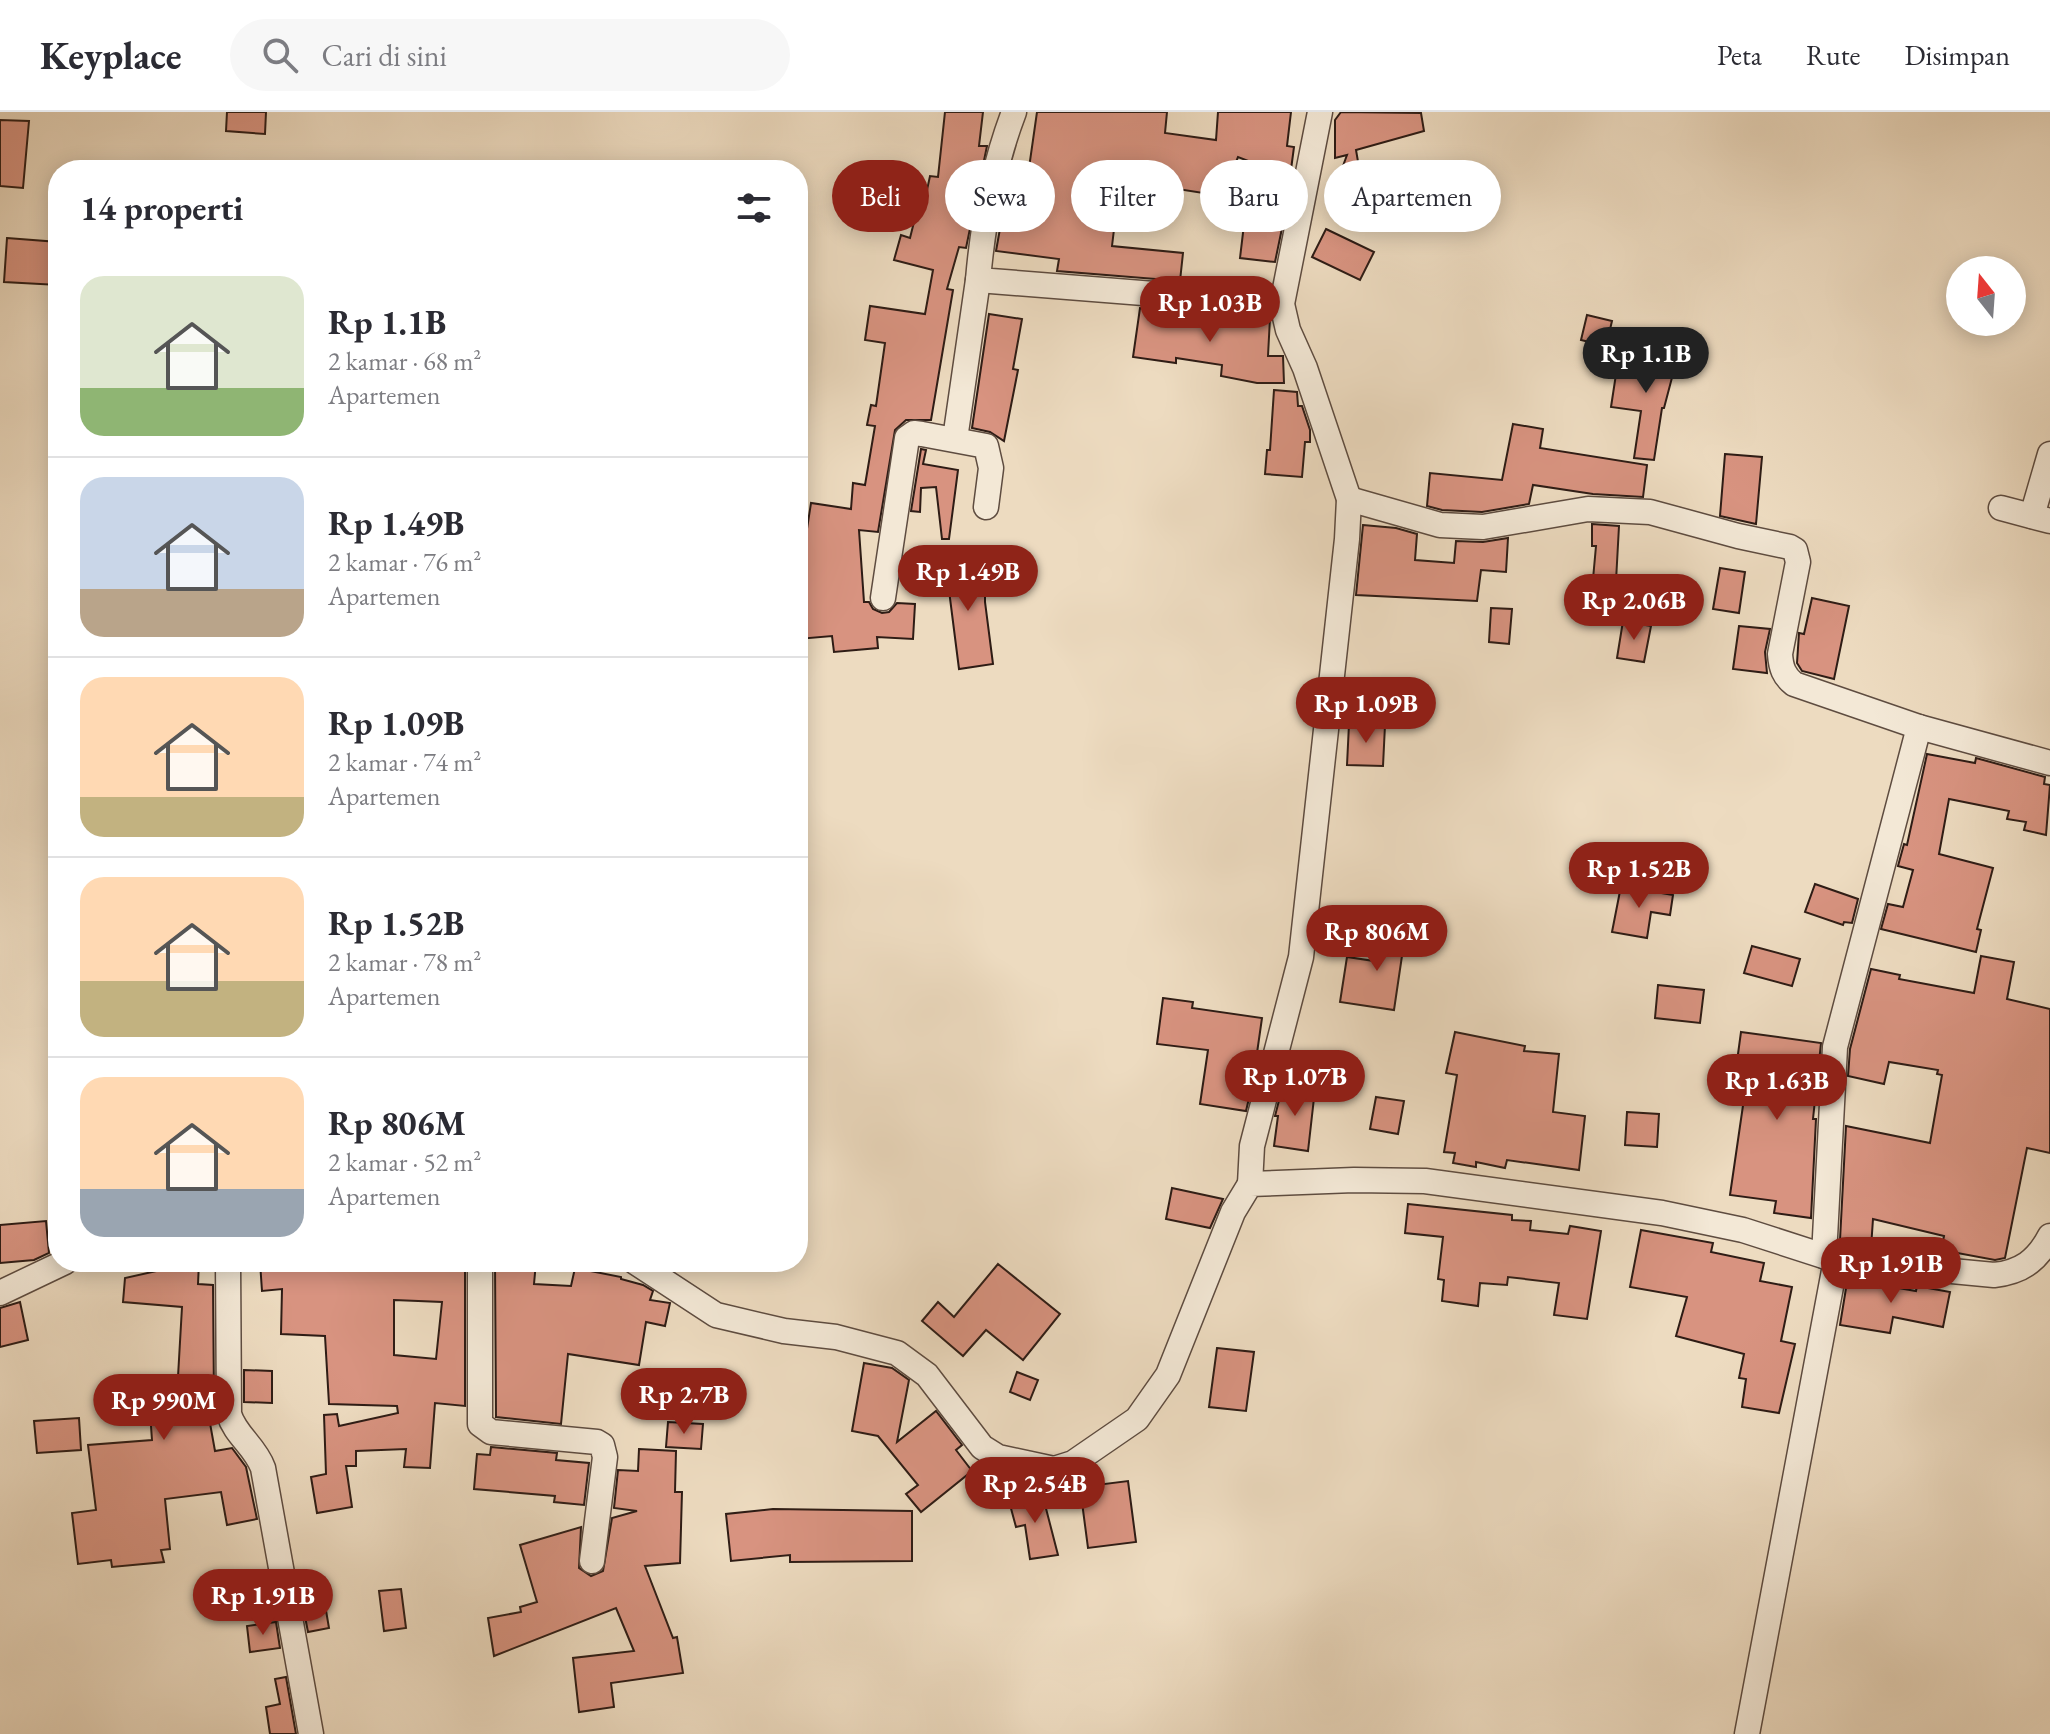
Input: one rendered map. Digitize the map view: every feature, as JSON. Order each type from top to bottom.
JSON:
[{"type":"street","points":[[955,439],[984,219],[995,162],[1014,112]]},
{"type":"street","points":[[650,1272],[716,1315],[784,1331],[836,1337],[897,1353],[927,1375],[982,1447],[998,1457],[1054,1469],[1073,1463],[1137,1419],[1168,1375],[1233,1212],[1250,1184],[1252,1146],[1301,957],[1349,499],[1305,368],[1288,330],[1282,304],[1320,112]]},
{"type":"street","points":[[978,280],[1282,304]]},
{"type":"street","points":[[883,598],[903,444],[914,433],[984,445],[991,468],[986,507]]},
{"type":"street","points":[[2001,508],[2041,519],[2050,454]]},
{"type":"street","points":[[1349,499],[1440,525],[1483,527],[1588,509],[1650,512],[1790,547],[1795,550],[1798,562],[1780,654],[1786,678],[1803,689],[1919,727],[2050,763]]},
{"type":"street","points":[[1747,1734],[1830,1258],[1835,1047],[1919,727]]},
{"type":"street","points":[[1250,1184],[1425,1181],[1662,1213],[1743,1230],[1830,1258],[1994,1275],[2009,1273],[2035,1261],[2050,1236]]},
{"type":"street","points":[[0,1293],[48,1270]]},
{"type":"street","points":[[228,1272],[229,1414],[236,1430],[253,1447],[263,1468],[311,1734]]},
{"type":"street","points":[[480,1272],[480,1424],[491,1432],[602,1445],[605,1457],[592,1561]]},
{"type":"building","points":[[227,112],[266,112],[265,134],[226,131]]},
{"type":"building","points":[[945,112],[983,112],[979,146],[987,146],[984,160],[945,160],[945,232],[969,232],[966,248],[959,247],[947,289],[953,290],[931,420],[906,420],[895,430],[878,532],[859,530],[864,602],[869,602],[873,609],[882,613],[889,612],[897,603],[915,604],[913,639],[877,637],[878,648],[834,652],[832,636],[808,638],[808,522],[811,503],[851,509],[853,483],[865,485],[875,426],[867,425],[871,405],[876,406],[885,343],[865,340],[870,306],[925,314],[933,270],[894,260],[901,235],[910,238],[912,232],[929,232],[930,176],[938,177]]},
{"type":"building","points":[[1037,112],[1167,112],[1165,133],[1216,140],[1218,112],[1291,112],[1287,146],[1294,147],[1292,160],[1246,160],[1238,157],[1237,160],[1200,160],[1200,193],[1184,190],[1184,160],[1071,160],[1071,232],[1114,232],[1112,246],[1183,253],[1180,281],[1057,271],[1059,259],[996,251],[999,232],[1055,232],[1055,160],[1030,160]]},
{"type":"building","points":[[1341,112],[1421,113],[1424,131],[1356,150],[1358,160],[1345,160],[1347,155],[1335,158],[1335,120]]},
{"type":"building","points":[[0,120],[29,121],[23,188],[0,186]]},
{"type":"building","points":[[1243,232],[1281,232],[1275,262],[1240,258]]},
{"type":"building","points":[[1324,232],[1332,232],[1374,252],[1360,280],[1312,257]]},
{"type":"building","points":[[7,238],[48,241],[48,284],[4,282]]},
{"type":"building","points":[[1140,308],[1248,322],[1248,316],[1270,318],[1268,356],[1283,356],[1284,383],[1257,383],[1221,376],[1222,365],[1176,358],[1176,363],[1133,357]]},
{"type":"building","points":[[989,314],[1022,319],[1013,369],[1018,370],[1004,441],[990,432],[972,428]]},
{"type":"building","points":[[1587,315],[1612,321],[1606,346],[1581,340]]},
{"type":"building","points":[[1657,344],[1679,351],[1662,408],[1654,460],[1634,458],[1641,411],[1611,407],[1618,361],[1650,365]]},
{"type":"building","points":[[1274,390],[1297,392],[1298,406],[1302,406],[1310,430],[1310,442],[1305,442],[1302,477],[1265,474],[1267,450],[1270,450]]},
{"type":"building","points":[[1513,424],[1543,429],[1540,448],[1647,465],[1643,497],[1593,494],[1533,485],[1529,504],[1482,512],[1427,506],[1430,473],[1502,480]]},
{"type":"building","points":[[921,449],[926,450],[923,464],[958,470],[949,539],[942,539],[936,487],[921,488],[920,512],[911,511]]},
{"type":"building","points":[[1725,454],[1762,457],[1756,524],[1720,516]]},
{"type":"building","points":[[1592,524],[1619,526],[1616,581],[1593,579],[1596,546],[1592,546]]},
{"type":"building","points":[[1363,525],[1396,528],[1417,534],[1415,560],[1454,563],[1456,541],[1483,542],[1508,538],[1506,572],[1481,570],[1477,601],[1356,595]]},
{"type":"building","points":[[944,551],[966,551],[966,575],[985,575],[985,602],[993,664],[959,669]]},
{"type":"building","points":[[1720,568],[1745,572],[1739,613],[1713,609]]},
{"type":"building","points":[[1812,598],[1849,606],[1834,679],[1802,671],[1797,663],[1799,633],[1804,634]]},
{"type":"building","points":[[1491,608],[1512,609],[1509,644],[1489,642]]},
{"type":"building","points":[[1623,621],[1651,626],[1644,662],[1617,658]]},
{"type":"building","points":[[1739,626],[1770,629],[1765,652],[1767,673],[1733,669]]},
{"type":"building","points":[[1349,724],[1385,725],[1383,766],[1347,765]]},
{"type":"building","points":[[1927,754],[1975,763],[1976,758],[2045,777],[2044,784],[2050,785],[2046,835],[2024,830],[2026,822],[2007,819],[2009,811],[1949,799],[1939,854],[1993,868],[1977,929],[1981,930],[1976,952],[1881,929],[1888,904],[1903,907],[1913,870],[1898,866],[1904,844],[1907,845]]},
{"type":"building","points":[[1815,884],[1858,899],[1852,923],[1844,922],[1843,925],[1805,912]]},
{"type":"building","points":[[1621,886],[1673,895],[1670,915],[1651,912],[1647,938],[1612,932]]},
{"type":"building","points":[[1387,919],[1407,922],[1394,1010],[1340,1002],[1347,957],[1381,962]]},
{"type":"building","points":[[1752,946],[1800,959],[1792,986],[1744,973]]},
{"type":"building","points":[[1981,956],[2014,962],[2007,999],[2050,1009],[2050,1153],[2027,1148],[2005,1258],[1995,1260],[1941,1250],[1944,1236],[1873,1219],[1871,1248],[1853,1247],[1854,1241],[1840,1240],[1846,1126],[1930,1143],[1942,1075],[1937,1074],[1938,1070],[1889,1062],[1884,1084],[1848,1076],[1850,1049],[1871,969],[1900,975],[1899,979],[1974,993]]},
{"type":"building","points":[[1658,985],[1704,990],[1700,1023],[1655,1018]]},
{"type":"building","points":[[1163,998],[1193,1002],[1192,1008],[1262,1018],[1246,1111],[1200,1104],[1208,1050],[1157,1044]]},
{"type":"building","points":[[1455,1032],[1525,1046],[1524,1051],[1559,1054],[1553,1112],[1585,1116],[1579,1170],[1507,1160],[1505,1168],[1476,1162],[1476,1167],[1453,1163],[1455,1153],[1444,1152],[1457,1075],[1446,1073]]},
{"type":"building","points":[[1741,1032],[1821,1043],[1813,1119],[1816,1119],[1811,1218],[1774,1213],[1776,1201],[1730,1195],[1747,1078],[1735,1076]]},
{"type":"building","points":[[1283,1085],[1315,1089],[1308,1151],[1274,1146],[1278,1116],[1275,1116]]},
{"type":"building","points":[[1376,1097],[1404,1101],[1398,1134],[1370,1129]]},
{"type":"building","points":[[1627,1112],[1659,1114],[1657,1147],[1625,1145]]},
{"type":"building","points":[[1172,1188],[1223,1199],[1210,1228],[1166,1219]]},
{"type":"building","points":[[1408,1204],[1512,1215],[1512,1220],[1531,1221],[1530,1230],[1568,1234],[1570,1226],[1601,1231],[1587,1319],[1554,1315],[1559,1283],[1508,1277],[1507,1285],[1480,1283],[1478,1306],[1442,1301],[1444,1280],[1438,1279],[1443,1237],[1405,1233]]},
{"type":"building","points":[[46,1221],[48,1253],[34,1260],[0,1263],[0,1225]]},
{"type":"building","points":[[1641,1230],[1713,1243],[1711,1252],[1764,1263],[1760,1281],[1792,1287],[1781,1341],[1795,1344],[1779,1413],[1742,1407],[1746,1379],[1739,1378],[1744,1354],[1676,1336],[1687,1297],[1630,1287]]},
{"type":"building","points":[[998,1264],[1060,1314],[1023,1360],[986,1330],[963,1356],[922,1321],[938,1302],[954,1317]]},
{"type":"building","points":[[152,1272],[199,1272],[198,1284],[213,1285],[214,1401],[206,1401],[215,1451],[232,1448],[246,1467],[257,1519],[227,1525],[221,1492],[165,1499],[170,1549],[161,1550],[164,1562],[112,1567],[111,1560],[78,1564],[72,1513],[96,1510],[88,1445],[152,1440],[150,1412],[161,1412],[160,1395],[177,1394],[182,1307],[123,1302],[125,1278]]},
{"type":"building","points":[[261,1272],[465,1272],[465,1406],[435,1403],[430,1468],[404,1467],[406,1449],[356,1451],[356,1466],[346,1466],[352,1507],[317,1513],[311,1477],[326,1474],[324,1415],[337,1414],[339,1426],[398,1413],[397,1406],[329,1404],[325,1336],[281,1334],[282,1289],[262,1291]],"holes":[[[394,1300],[442,1302],[436,1359],[394,1355]]]},
{"type":"building","points":[[495,1272],[535,1272],[534,1284],[571,1286],[574,1272],[595,1272],[643,1285],[653,1291],[650,1300],[670,1303],[665,1326],[646,1322],[639,1365],[568,1354],[561,1424],[496,1417]]},
{"type":"building","points":[[1848,1276],[1875,1279],[1875,1284],[1916,1291],[1917,1286],[1950,1292],[1943,1327],[1893,1317],[1890,1333],[1840,1325]]},
{"type":"building","points":[[20,1302],[28,1340],[0,1347],[0,1308]]},
{"type":"building","points":[[1217,1348],[1254,1352],[1246,1411],[1209,1407]]},
{"type":"building","points":[[864,1363],[892,1368],[909,1380],[897,1442],[936,1411],[962,1445],[956,1450],[972,1471],[921,1512],[906,1494],[918,1485],[878,1436],[852,1431]]},
{"type":"building","points":[[244,1370],[272,1371],[272,1403],[244,1402]]},
{"type":"building","points":[[1017,1372],[1038,1380],[1030,1400],[1010,1392]]},
{"type":"building","points":[[79,1418],[81,1450],[37,1453],[34,1421]]},
{"type":"building","points":[[668,1422],[703,1424],[701,1449],[666,1447]]},
{"type":"building","points":[[491,1447],[557,1453],[556,1460],[589,1463],[584,1505],[554,1502],[555,1496],[474,1489],[477,1454],[490,1455]]},
{"type":"building","points":[[639,1449],[676,1451],[675,1492],[682,1492],[680,1563],[645,1566],[673,1638],[677,1637],[683,1673],[611,1683],[614,1707],[579,1712],[573,1658],[634,1651],[616,1608],[494,1656],[488,1618],[521,1612],[520,1607],[537,1602],[520,1545],[581,1527],[579,1568],[591,1576],[603,1571],[612,1518],[637,1511],[614,1508],[618,1470],[638,1471]]},
{"type":"building","points":[[1128,1481],[1136,1542],[1088,1548],[1080,1487]]},
{"type":"building","points":[[1042,1493],[1058,1555],[1030,1559],[1025,1525],[1016,1527],[1009,1501]]},
{"type":"building","points":[[773,1509],[912,1511],[912,1561],[790,1562],[790,1555],[731,1561],[726,1514]]},
{"type":"building","points":[[322,1587],[329,1628],[308,1632],[300,1591]]},
{"type":"building","points":[[401,1589],[406,1628],[384,1631],[379,1591]]},
{"type":"building","points":[[276,1622],[280,1648],[250,1652],[247,1626]]},
{"type":"building","points":[[286,1677],[296,1734],[270,1734],[266,1707],[280,1704],[275,1679]]}]
